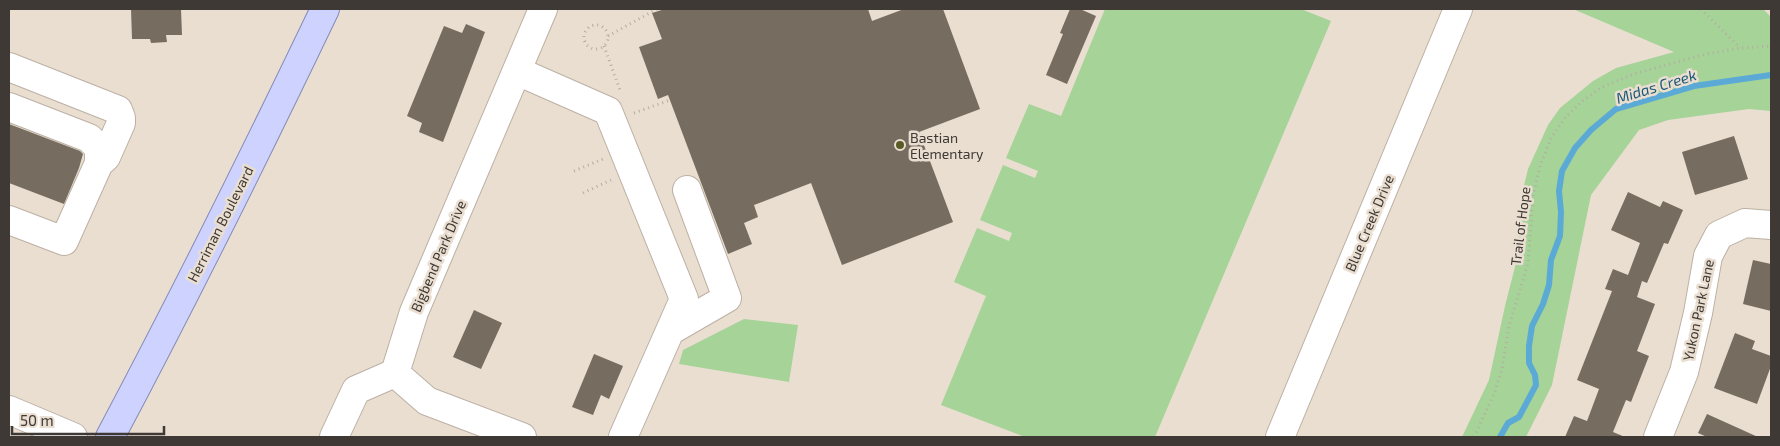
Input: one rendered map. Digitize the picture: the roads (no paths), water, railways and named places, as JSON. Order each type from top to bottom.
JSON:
[{"type":"main road","name":"Herriman Boulevard","points":[[110,437],[261,144],[325,9]]},
{"type":"street","name":"Bigbend Park Drive","points":[[395,373],[414,312],[543,9]]},
{"type":"street","name":"Blue Creek Drive","points":[[1280,437],[1458,9]]},
{"type":"street","points":[[9,67],[118,110],[121,123],[106,157],[99,162]]},
{"type":"street","points":[[517,71],[608,111],[684,299],[623,437]]},
{"type":"street","points":[[9,107],[89,138],[99,148],[99,162],[64,241],[9,220]]},
{"type":"street","points":[[670,331],[727,298],[687,190]]},
{"type":"street","name":"Yukon Park Lane","points":[[1658,437],[1684,372],[1698,313],[1708,256],[1719,235],[1745,223],[1771,225]]},
{"type":"street","points":[[334,437],[356,390],[395,373],[427,401],[462,427],[522,437]]},
{"type":"street","points":[[9,410],[73,437]]},
{"type":"waterway","name":"Midas Creek","points":[[1500,437],[1508,423],[1519,417],[1536,385],[1535,375],[1529,363],[1532,326],[1543,304],[1549,285],[1551,260],[1560,236],[1561,212],[1559,191],[1562,171],[1575,148],[1591,130],[1616,109],[1694,86],[1771,75]]},
{"type":"place","name":"Bastian Elementary","points":[[900,145]]}]
